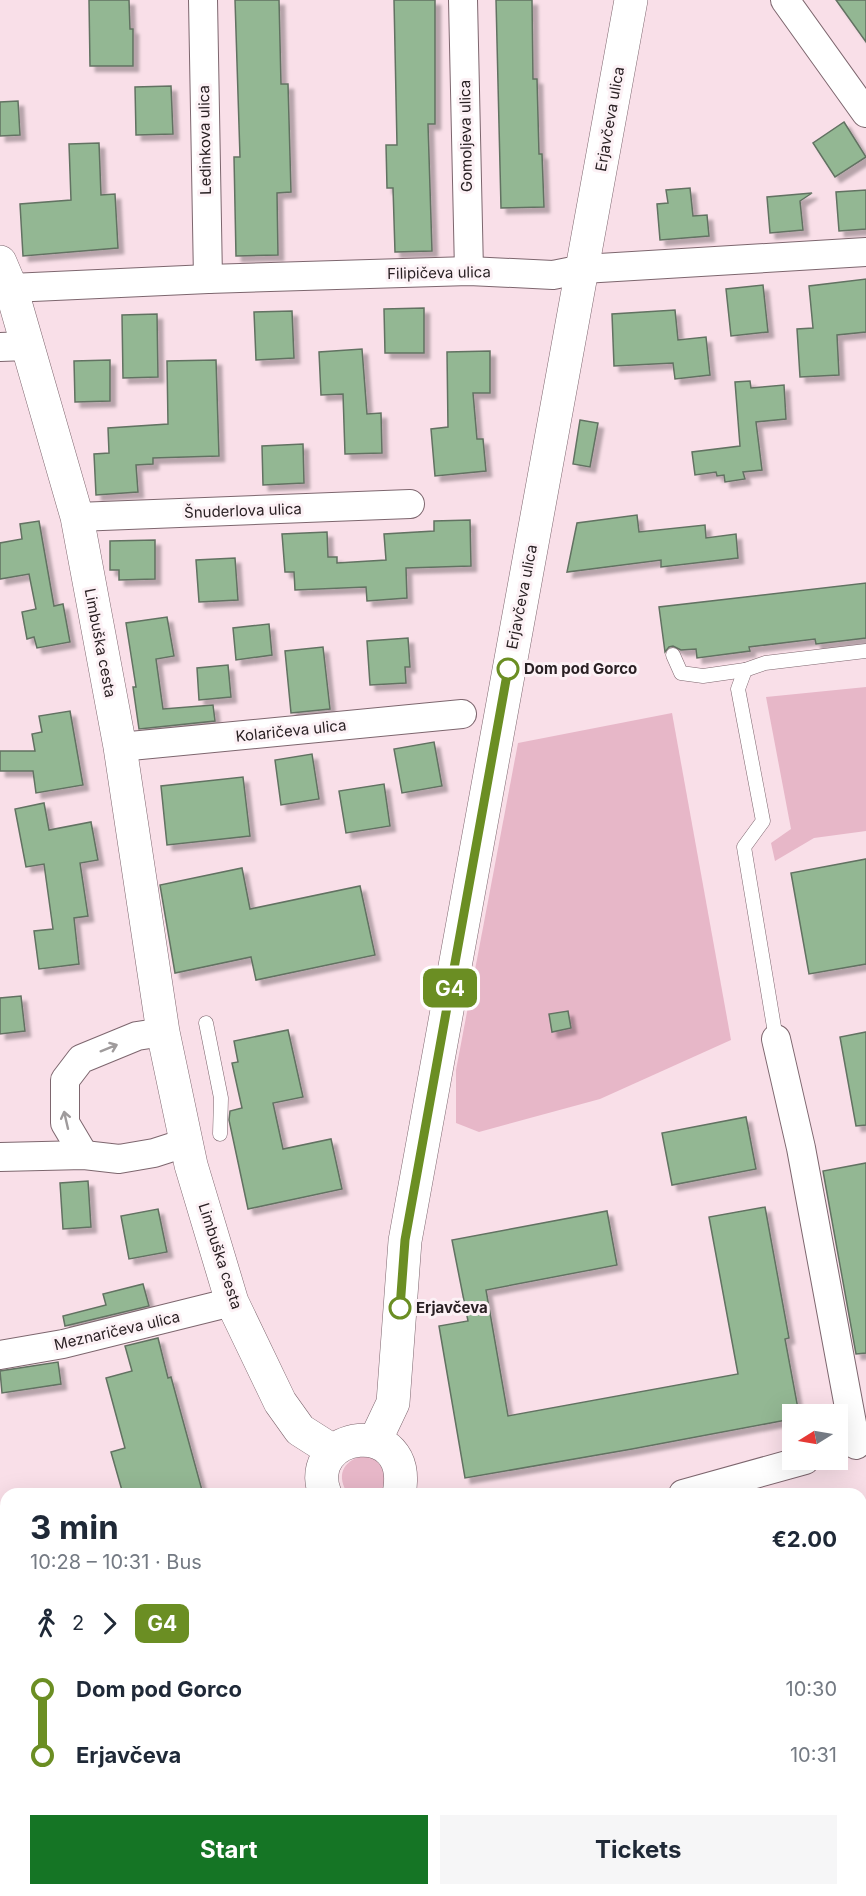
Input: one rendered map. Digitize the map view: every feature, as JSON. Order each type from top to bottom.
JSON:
[{"type":"street","name":"Ledinkova ulica","points":[[203,0],[208,279]]},
{"type":"street","name":"Gomoljeva ulica","points":[[463,0],[469,272]]},
{"type":"street","name":"Erjavčeva ulica","points":[[375,1441],[393,1402],[405,1240],[631,0]]},
{"type":"street","points":[[785,0],[866,112]]},
{"type":"street","name":"Filipičeva ulica","points":[[6,275],[208,279],[469,272],[553,275],[583,269],[866,252]]},
{"type":"street","name":"Limbuška cesta","points":[[6,275],[13,346],[77,517],[120,747],[163,1032],[185,1143],[232,1302],[280,1402],[300,1430],[333,1451]]},
{"type":"street","name":"Šnuderlova ulica","points":[[77,517],[410,504]]},
{"type":"street","name":"Kolaričeva ulica","points":[[120,747],[462,714]]},
{"type":"street","points":[[84,1155],[65,1123],[65,1080],[81,1059],[137,1036],[163,1032]]},
{"type":"street","points":[[777,1038],[801,1148],[853,1445]]},
{"type":"street","points":[[0,1157],[84,1155],[119,1159],[154,1153],[185,1143]]},
{"type":"street","name":"Meznaričeva ulica","points":[[0,1355],[63,1344],[232,1302]]},
{"type":"street","points":[[323,1488],[322,1474],[333,1451],[345,1442],[360,1439],[375,1441],[389,1449],[399,1463],[402,1479],[400,1488]]},
{"type":"street","points":[[705,1488],[782,1466]]},
{"type":"lane","points":[[673,655],[681,673],[703,675],[745,670],[765,663],[866,651]]},
{"type":"lane","points":[[745,670],[738,688],[763,821],[744,847],[777,1038]]},
{"type":"lane","points":[[206,1023],[221,1098],[220,1134]]},
{"type":"shaded area","points":[[866,687],[866,831],[814,838],[775,861],[771,843],[791,829],[766,697]]},
{"type":"shaded area","points":[[672,713],[731,1040],[600,1099],[479,1132],[456,1123],[456,1070],[518,743]]},
{"type":"shaded area","points":[[373,1457],[386,1472],[383,1488],[345,1488],[342,1481],[343,1470],[356,1458]]},
{"type":"building","points":[[89,0],[129,0],[130,29],[133,29],[133,66],[90,66]]},
{"type":"building","points":[[235,0],[279,0],[281,84],[288,84],[291,192],[277,193],[278,255],[236,256],[234,157],[240,157]]},
{"type":"building","points":[[394,0],[435,0],[435,124],[428,124],[432,251],[395,252],[393,188],[387,188],[386,145],[397,145]]},
{"type":"building","points":[[496,0],[532,0],[533,79],[537,79],[539,154],[542,154],[544,207],[501,208]]},
{"type":"building","points":[[836,0],[866,0],[866,42]]},
{"type":"building","points":[[171,86],[173,134],[136,135],[135,87]]},
{"type":"building","points":[[18,101],[20,135],[0,136],[0,102]]},
{"type":"building","points":[[844,122],[866,157],[835,177],[813,143]]},
{"type":"building","points":[[99,143],[101,195],[115,194],[118,248],[23,256],[20,204],[71,200],[69,144]]},
{"type":"building","points":[[690,188],[693,216],[707,215],[709,236],[660,240],[657,204],[668,203],[666,190]]},
{"type":"building","points":[[866,190],[866,229],[839,231],[836,192]]},
{"type":"building","points":[[812,193],[800,201],[803,230],[770,233],[767,197]]},
{"type":"building","points":[[866,279],[866,332],[837,335],[839,375],[800,377],[797,329],[813,328],[809,286]]},
{"type":"building","points":[[763,285],[768,332],[731,336],[726,289]]},
{"type":"building","points":[[424,308],[424,353],[385,353],[384,309]]},
{"type":"building","points":[[675,310],[678,340],[706,337],[710,375],[675,379],[673,363],[614,366],[612,314]]},
{"type":"building","points":[[292,311],[294,358],[256,360],[254,312]]},
{"type":"building","points":[[157,314],[158,377],[123,378],[122,315]]},
{"type":"building","points":[[362,349],[367,414],[381,413],[382,453],[345,454],[343,394],[321,395],[319,352]]},
{"type":"building","points":[[490,351],[490,393],[473,393],[477,439],[483,439],[486,471],[435,476],[431,429],[448,427],[447,352]]},
{"type":"building","points":[[110,360],[110,401],[75,402],[74,361]]},
{"type":"building","points":[[216,360],[219,456],[153,458],[153,464],[136,465],[138,492],[96,495],[94,454],[109,453],[108,428],[168,424],[167,361]]},
{"type":"building","points":[[750,381],[751,388],[784,385],[786,419],[756,422],[762,470],[743,472],[745,479],[725,482],[724,475],[717,476],[716,472],[695,475],[692,452],[740,446],[735,382]]},
{"type":"building","points":[[580,420],[598,423],[590,467],[573,464]]},
{"type":"building","points":[[303,444],[304,483],[263,485],[262,446]]},
{"type":"building","points":[[637,515],[639,532],[705,525],[706,538],[736,534],[738,558],[661,567],[661,560],[567,572],[577,523]]},
{"type":"building","points":[[470,520],[471,566],[406,568],[407,598],[367,601],[366,587],[295,590],[294,572],[285,572],[282,534],[327,532],[328,557],[337,557],[337,563],[386,560],[384,534],[434,531],[434,521]]},
{"type":"building","points":[[39,521],[54,606],[63,604],[70,642],[37,648],[34,637],[27,639],[22,612],[36,609],[29,574],[0,579],[0,543],[22,539],[20,524]]},
{"type":"building","points":[[155,540],[155,579],[119,580],[119,570],[110,570],[110,541]]},
{"type":"building","points":[[235,558],[238,600],[199,602],[196,560]]},
{"type":"building","points":[[866,583],[866,638],[816,644],[815,639],[749,647],[750,651],[697,658],[696,649],[681,650],[673,646],[665,652],[659,607]]},
{"type":"building","points":[[167,617],[174,656],[156,659],[163,709],[213,705],[215,721],[139,729],[133,687],[136,687],[126,623]]},
{"type":"building","points":[[269,624],[272,655],[236,660],[233,628]]},
{"type":"building","points":[[408,638],[410,667],[405,667],[406,683],[370,685],[367,641]]},
{"type":"building","points":[[323,647],[330,709],[291,713],[285,651]]},
{"type":"building","points":[[228,665],[231,697],[199,700],[197,668]]},
{"type":"building","points":[[70,711],[83,785],[36,793],[33,771],[0,771],[0,751],[35,751],[32,734],[42,732],[39,716]]},
{"type":"building","points":[[434,742],[442,786],[402,793],[394,749]]},
{"type":"building","points":[[312,754],[319,799],[281,805],[275,760]]},
{"type":"building","points":[[243,777],[250,836],[167,845],[161,786]]},
{"type":"building","points":[[384,784],[390,826],[346,833],[339,791]]},
{"type":"building","points":[[44,803],[49,830],[91,822],[98,860],[80,863],[88,916],[74,918],[79,964],[39,969],[34,931],[53,929],[44,864],[26,867],[15,809]]},
{"type":"building","points":[[866,859],[866,964],[809,974],[791,873]]},
{"type":"building","points":[[242,868],[250,909],[360,886],[375,955],[256,980],[251,957],[175,973],[160,885]]},
{"type":"building","points":[[21,996],[25,1031],[0,1034],[0,998]]},
{"type":"building","points":[[568,1011],[571,1028],[552,1032],[549,1014]]},
{"type":"building","points":[[288,1030],[303,1097],[273,1103],[283,1149],[331,1139],[342,1189],[248,1209],[229,1120],[230,1111],[242,1108],[232,1063],[238,1062],[234,1041]]},
{"type":"building","points":[[866,1032],[866,1125],[856,1126],[840,1037]]},
{"type":"building","points":[[746,1117],[756,1169],[672,1185],[662,1133]]},
{"type":"building","points":[[866,1163],[866,1353],[856,1354],[823,1171]]},
{"type":"building","points":[[88,1181],[91,1227],[63,1229],[60,1183]]},
{"type":"building","points":[[765,1207],[789,1338],[785,1339],[797,1404],[782,1404],[782,1421],[465,1478],[439,1326],[468,1321],[452,1240],[607,1211],[617,1265],[486,1290],[508,1416],[738,1374],[709,1217]]},
{"type":"building","points":[[158,1209],[167,1252],[129,1259],[121,1216]]},
{"type":"building","points":[[143,1284],[149,1306],[65,1326],[63,1316],[106,1305],[103,1294]]},
{"type":"building","points":[[158,1338],[201,1488],[121,1488],[111,1452],[125,1448],[106,1378],[132,1371],[125,1346]]},
{"type":"building","points":[[58,1362],[61,1384],[2,1393],[0,1371]]},
{"type":"bus line","name":"G4","points":[[400,1308],[405,1240],[508,669]]},
{"type":"place","name":"Dom pod Gorco","points":[[508,669]]},
{"type":"place","name":"Erjavčeva","points":[[400,1308]]}]
